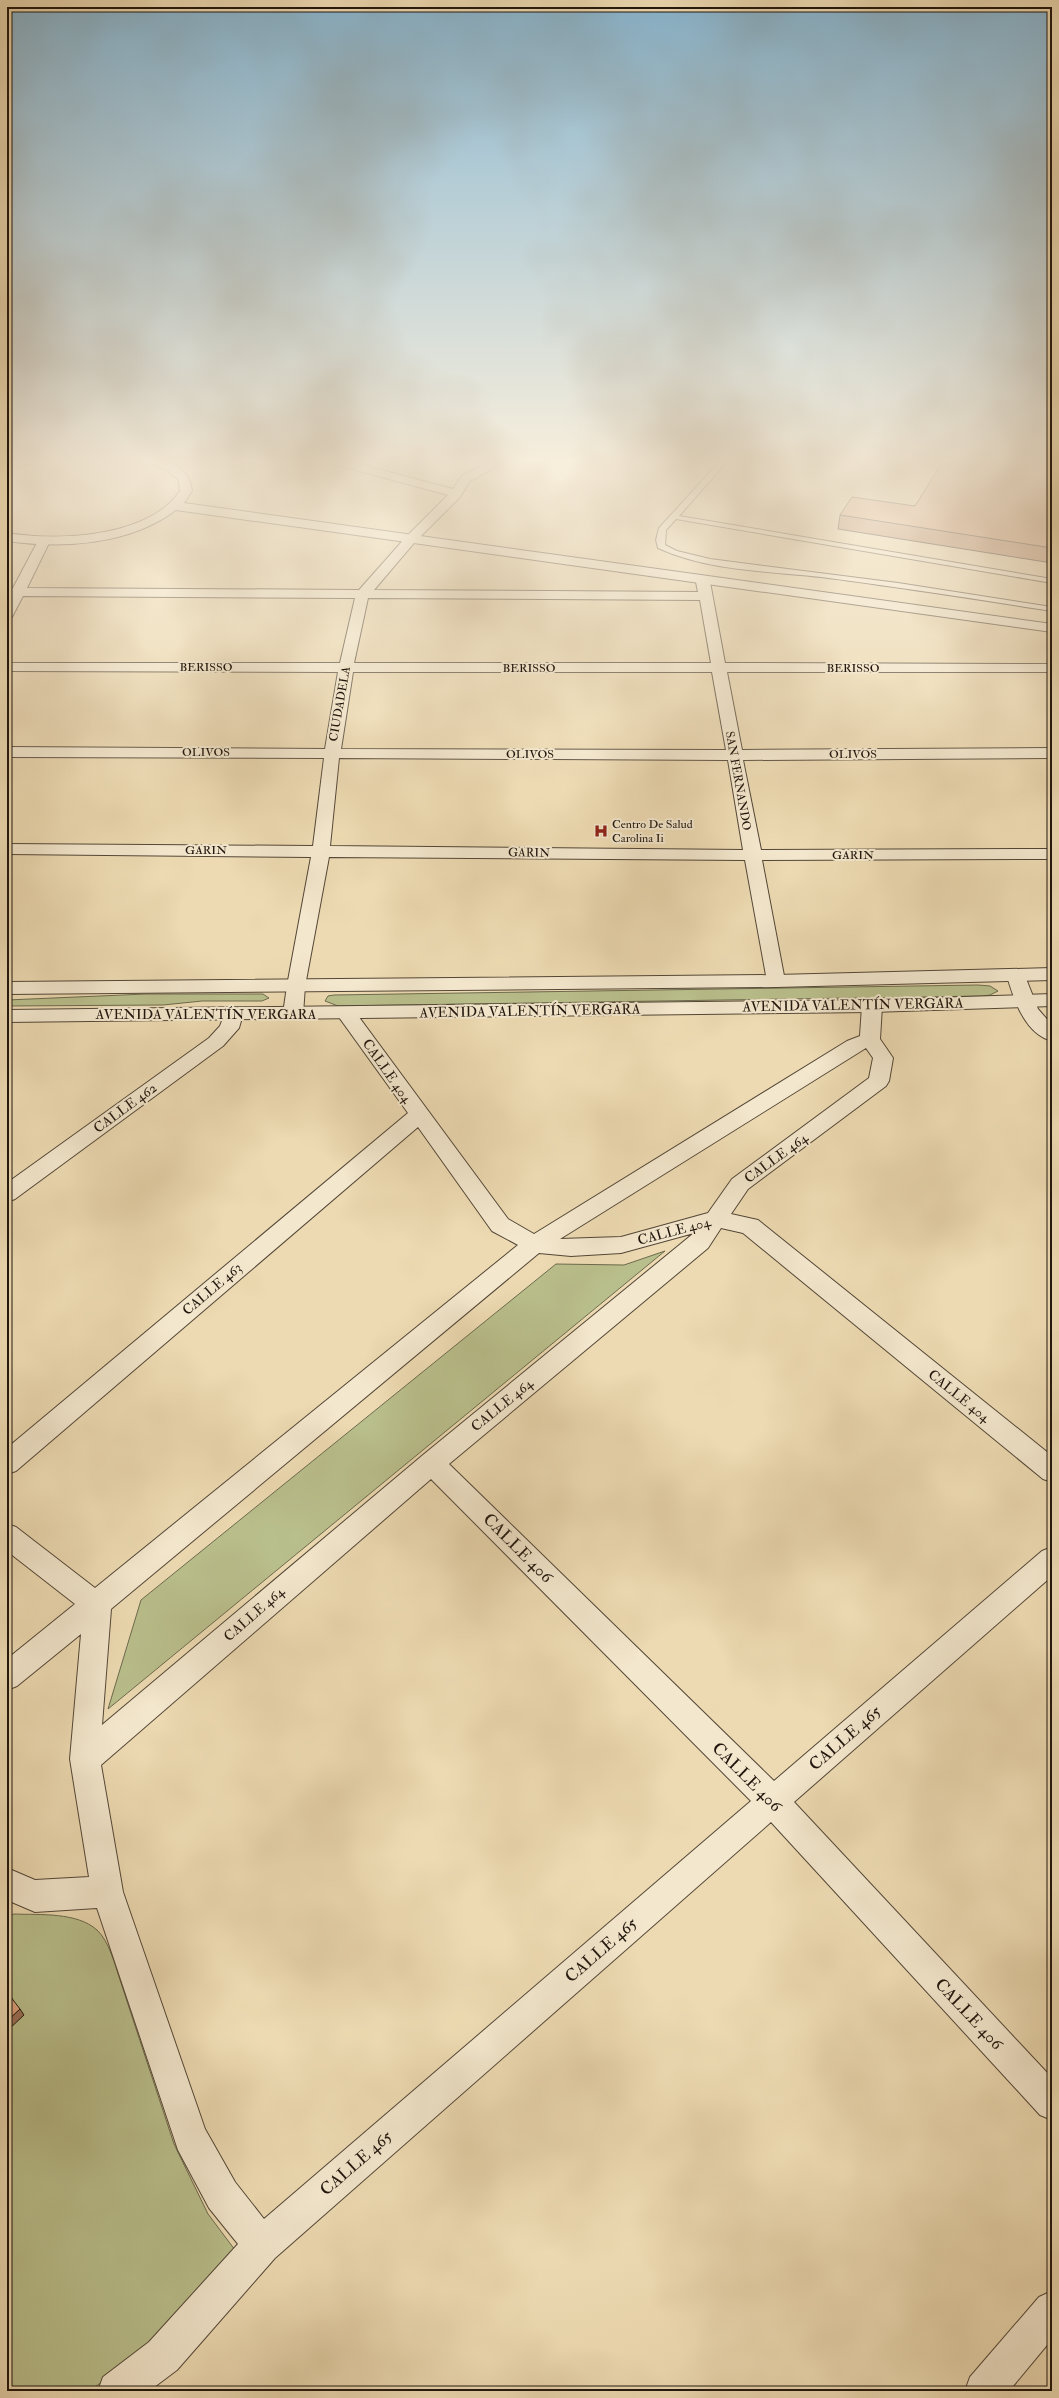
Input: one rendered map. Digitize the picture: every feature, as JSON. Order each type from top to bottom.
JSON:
[{"type":"street","points":[[7,614],[12,592],[26,570]]},
{"type":"street","name":"CIUDADELA","points":[[293,1014],[296,986],[321,851],[332,753],[346,668],[362,595],[384,570]]},
{"type":"street","points":[[593,570],[703,588],[1052,628]]},
{"type":"street","points":[[12,592],[362,595],[703,588]]},
{"type":"street","name":"SAN FERNANDO","points":[[703,588],[751,855],[776,981]]},
{"type":"street","name":"BERISSO","points":[[7,667],[1052,668]]},
{"type":"street","name":"OLIVOS","points":[[7,752],[733,755],[1052,753]]},
{"type":"street","name":"GARIN","points":[[7,849],[751,855],[1052,854]]},
{"type":"street","name":"AVENIDA VALENTÍN VERGARA","points":[[7,988],[776,981],[1052,974]]},
{"type":"street","points":[[1016,976],[1023,1000],[1036,1022],[1052,1035]]},
{"type":"street","name":"AVENIDA VALENTÍN VERGARA","points":[[7,1016],[346,1014],[872,1006],[1052,1000]]},
{"type":"street","points":[[7,1678],[534,1244],[854,1045],[870,1039],[872,1006]]},
{"type":"street","name":"CALLE 462","points":[[7,1194],[216,1042],[229,1028],[233,1014]]},
{"type":"street","name":"CALLE 404","points":[[346,1014],[418,1115],[500,1225],[534,1244],[571,1248],[621,1244],[716,1219],[750,1226],[1052,1471]]},
{"type":"street","name":"CALLE 464","points":[[85,1759],[432,1463],[700,1242],[740,1184],[879,1081],[883,1058],[870,1039]]},
{"type":"street","name":"CALLE 463","points":[[7,1463],[418,1115]]},
{"type":"street","name":"CALLE 406","points":[[432,1463],[772,1801],[1052,2103]]},
{"type":"street","points":[[7,1535],[97,1604]]},
{"type":"street","name":"CALLE 465","points":[[117,2391],[163,2356],[262,2245],[1052,1559]]},
{"type":"street","points":[[97,1604],[85,1759],[106,1892],[190,2138],[222,2195],[262,2245]]},
{"type":"street","points":[[7,1884],[35,1896],[106,1892]]},
{"type":"street","points":[[984,2391],[1052,2310]]},
{"type":"lane","points":[[791,570],[926,588],[1052,609]]},
{"type":"lane","points":[[986,570],[1052,581]]},
{"type":"green space","points":[[990,986],[998,991],[990,995],[982,996],[338,1006],[325,1001],[328,996],[334,995]]},
{"type":"green space","points":[[146,994],[263,994],[269,998],[262,1001],[202,1001],[163,1005],[7,1006],[7,1000]]},
{"type":"green space","points":[[665,1251],[108,1709],[141,1600],[556,1264],[624,1265]]},
{"type":"green space","points":[[14,1914],[69,1917],[89,1924],[97,1930],[105,1940],[114,1960],[174,2144],[208,2214],[238,2254],[158,2343],[89,2391],[9,2391],[7,2389],[7,1917]]},
{"type":"building","points":[[7,1992],[20,2009],[7,2021]]},
{"type":"place","name":"Centro De Salud Carolina Ii","points":[[601,831]]}]
